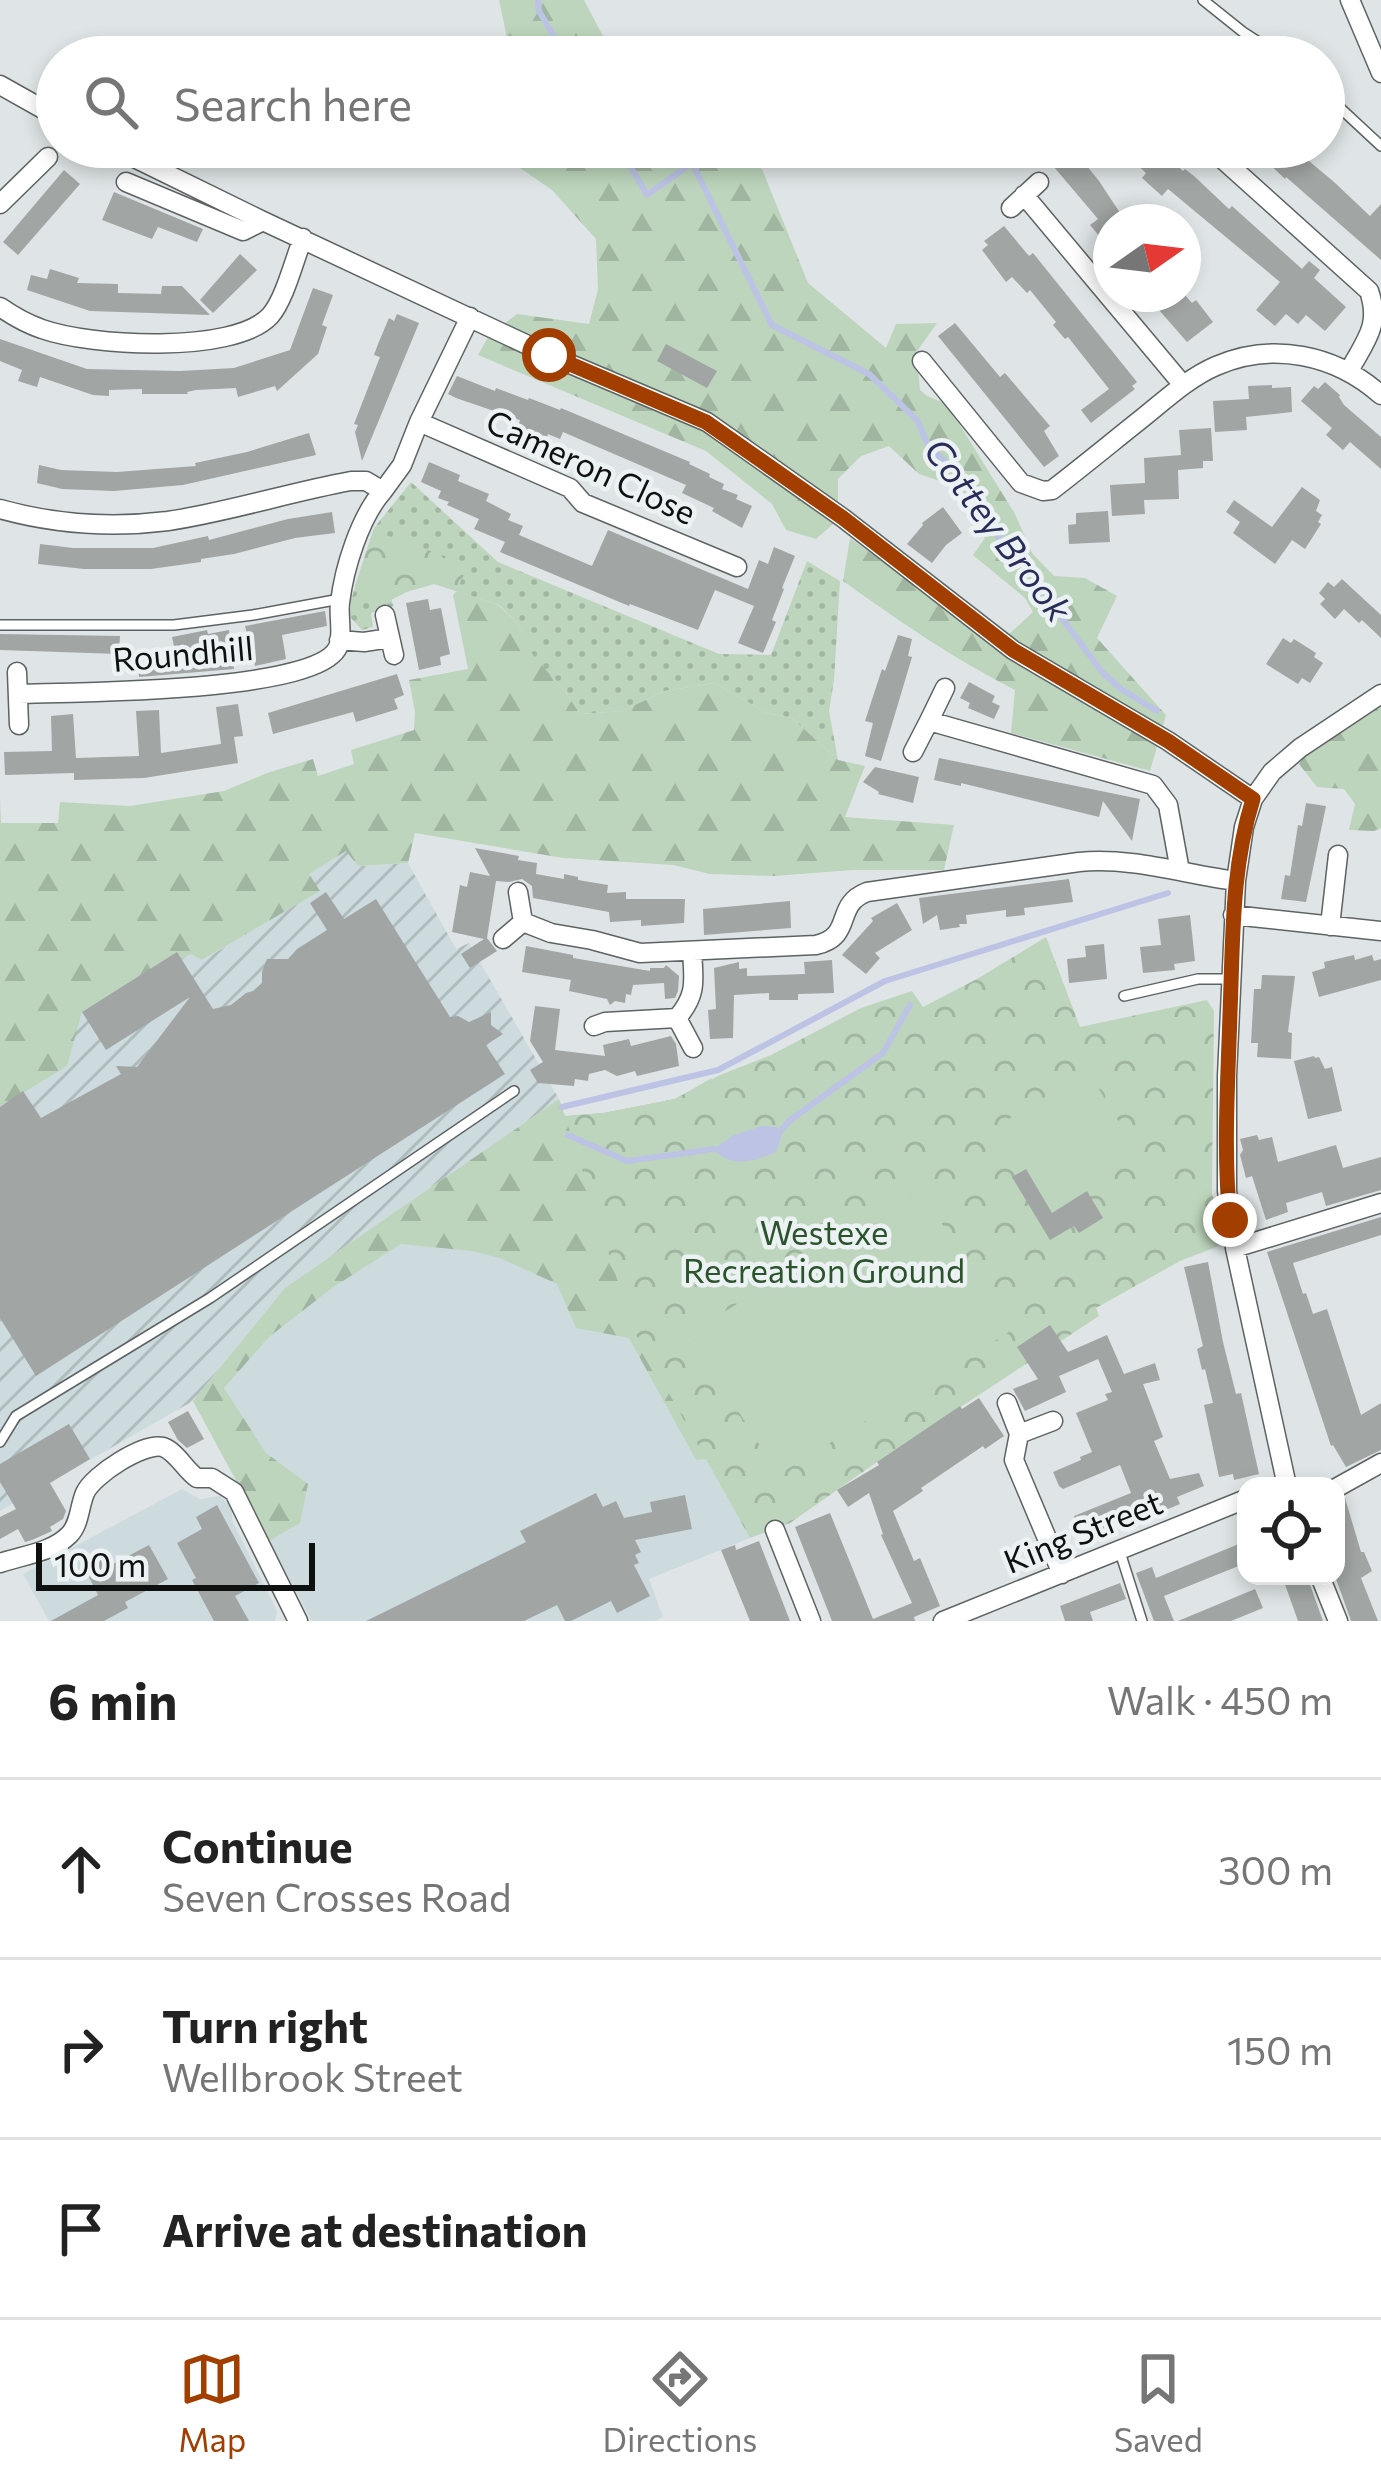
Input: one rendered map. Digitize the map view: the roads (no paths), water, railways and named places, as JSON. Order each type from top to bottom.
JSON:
[{"type":"street","points":[[1350,0],[1381,73]]},
{"type":"street","points":[[0,85],[36,105]]},
{"type":"street","points":[[0,204],[37,168]]},
{"type":"street","points":[[155,168],[549,355],[706,422],[843,518],[1013,650],[1168,741],[1253,799]]},
{"type":"street","points":[[1232,168],[1369,291],[1375,322],[1349,371]]},
{"type":"street","points":[[126,182],[243,231],[263,221]]},
{"type":"street","points":[[1024,195],[1184,386]]},
{"type":"street","points":[[0,308],[43,330],[107,342],[172,343],[234,334],[256,327],[277,307],[302,238]]},
{"type":"street","points":[[385,615],[392,646],[339,640],[340,599],[364,518],[402,466],[470,317]]},
{"type":"street","points":[[922,361],[931,383],[1021,483],[1043,491],[1052,490],[1184,386],[1214,367],[1255,354],[1278,352],[1327,361],[1381,395]]},
{"type":"street","name":"Cameron Close","points":[[419,422],[567,487],[583,503],[737,567]]},
{"type":"street","points":[[0,509],[44,519],[122,524],[211,513],[351,481],[366,481],[383,491]]},
{"type":"street","name":"Roundhill","points":[[18,694],[254,680],[316,663],[337,649],[339,640]]},
{"type":"street","points":[[16,672],[19,725]]},
{"type":"street","points":[[913,752],[945,688]]},
{"type":"street","points":[[1282,1477],[1234,1248],[1227,1191],[1236,881],[1253,799],[1272,772],[1381,694]]},
{"type":"street","points":[[929,721],[1153,785],[1168,805],[1180,871]]},
{"type":"street","points":[[1330,926],[1338,855]]},
{"type":"street","points":[[523,922],[640,953],[692,952],[827,943],[837,936],[849,904],[867,892],[1108,859],[1236,881]]},
{"type":"street","points":[[518,892],[523,922]]},
{"type":"street","points":[[1232,915],[1381,931]]},
{"type":"street","points":[[503,939],[523,922]]},
{"type":"street","points":[[594,1026],[677,1018],[693,991],[692,952]]},
{"type":"street","points":[[677,1018],[693,1048]]},
{"type":"street","points":[[1234,1248],[1381,1203]]},
{"type":"street","points":[[1007,1403],[1019,1434],[1014,1460],[1061,1574]]},
{"type":"street","points":[[1019,1434],[1053,1421]]},
{"type":"street","points":[[0,1563],[46,1549],[70,1534],[86,1492],[100,1474],[144,1449],[163,1447],[197,1478],[212,1478],[234,1492],[298,1621]]},
{"type":"street","points":[[1345,1484],[1381,1463]]},
{"type":"street","name":"King Street","points":[[943,1621],[964,1617],[1237,1503]]},
{"type":"street","points":[[775,1529],[811,1621]]},
{"type":"street","points":[[1324,1585],[1338,1621]]},
{"type":"lane","points":[[1203,0],[1249,36]]},
{"type":"lane","points":[[1345,113],[1381,146]]},
{"type":"lane","points":[[0,625],[174,625],[340,599]]},
{"type":"lane","points":[[1124,996],[1198,979],[1230,979]]},
{"type":"lane","points":[[0,1442],[16,1416],[210,1298],[514,1091]]},
{"type":"lane","points":[[1119,1550],[1142,1621]]},
{"type":"water","points":[[762,1126],[777,1127],[781,1138],[776,1152],[735,1161],[714,1149],[734,1135]]},
{"type":"waterway","name":"Cottey Brook","points":[[538,0],[554,36]]},
{"type":"waterway","name":"Cottey Brook","points":[[631,168],[647,195],[685,168]]},
{"type":"waterway","name":"Cottey Brook","points":[[694,168],[772,325],[869,374],[917,420],[929,447],[962,476],[1011,558],[1037,574],[1049,601],[1102,672],[1157,711]]},
{"type":"waterway","name":"Cottey Brook","points":[[562,1107],[718,1070],[885,981],[1168,893]]},
{"type":"waterway","points":[[779,1133],[883,1053],[910,1005]]},
{"type":"waterway","points":[[568,1135],[627,1161],[714,1149]]},
{"type":"park label","name":"Westexe Recreation Ground","points":[[824,1252]]}]
